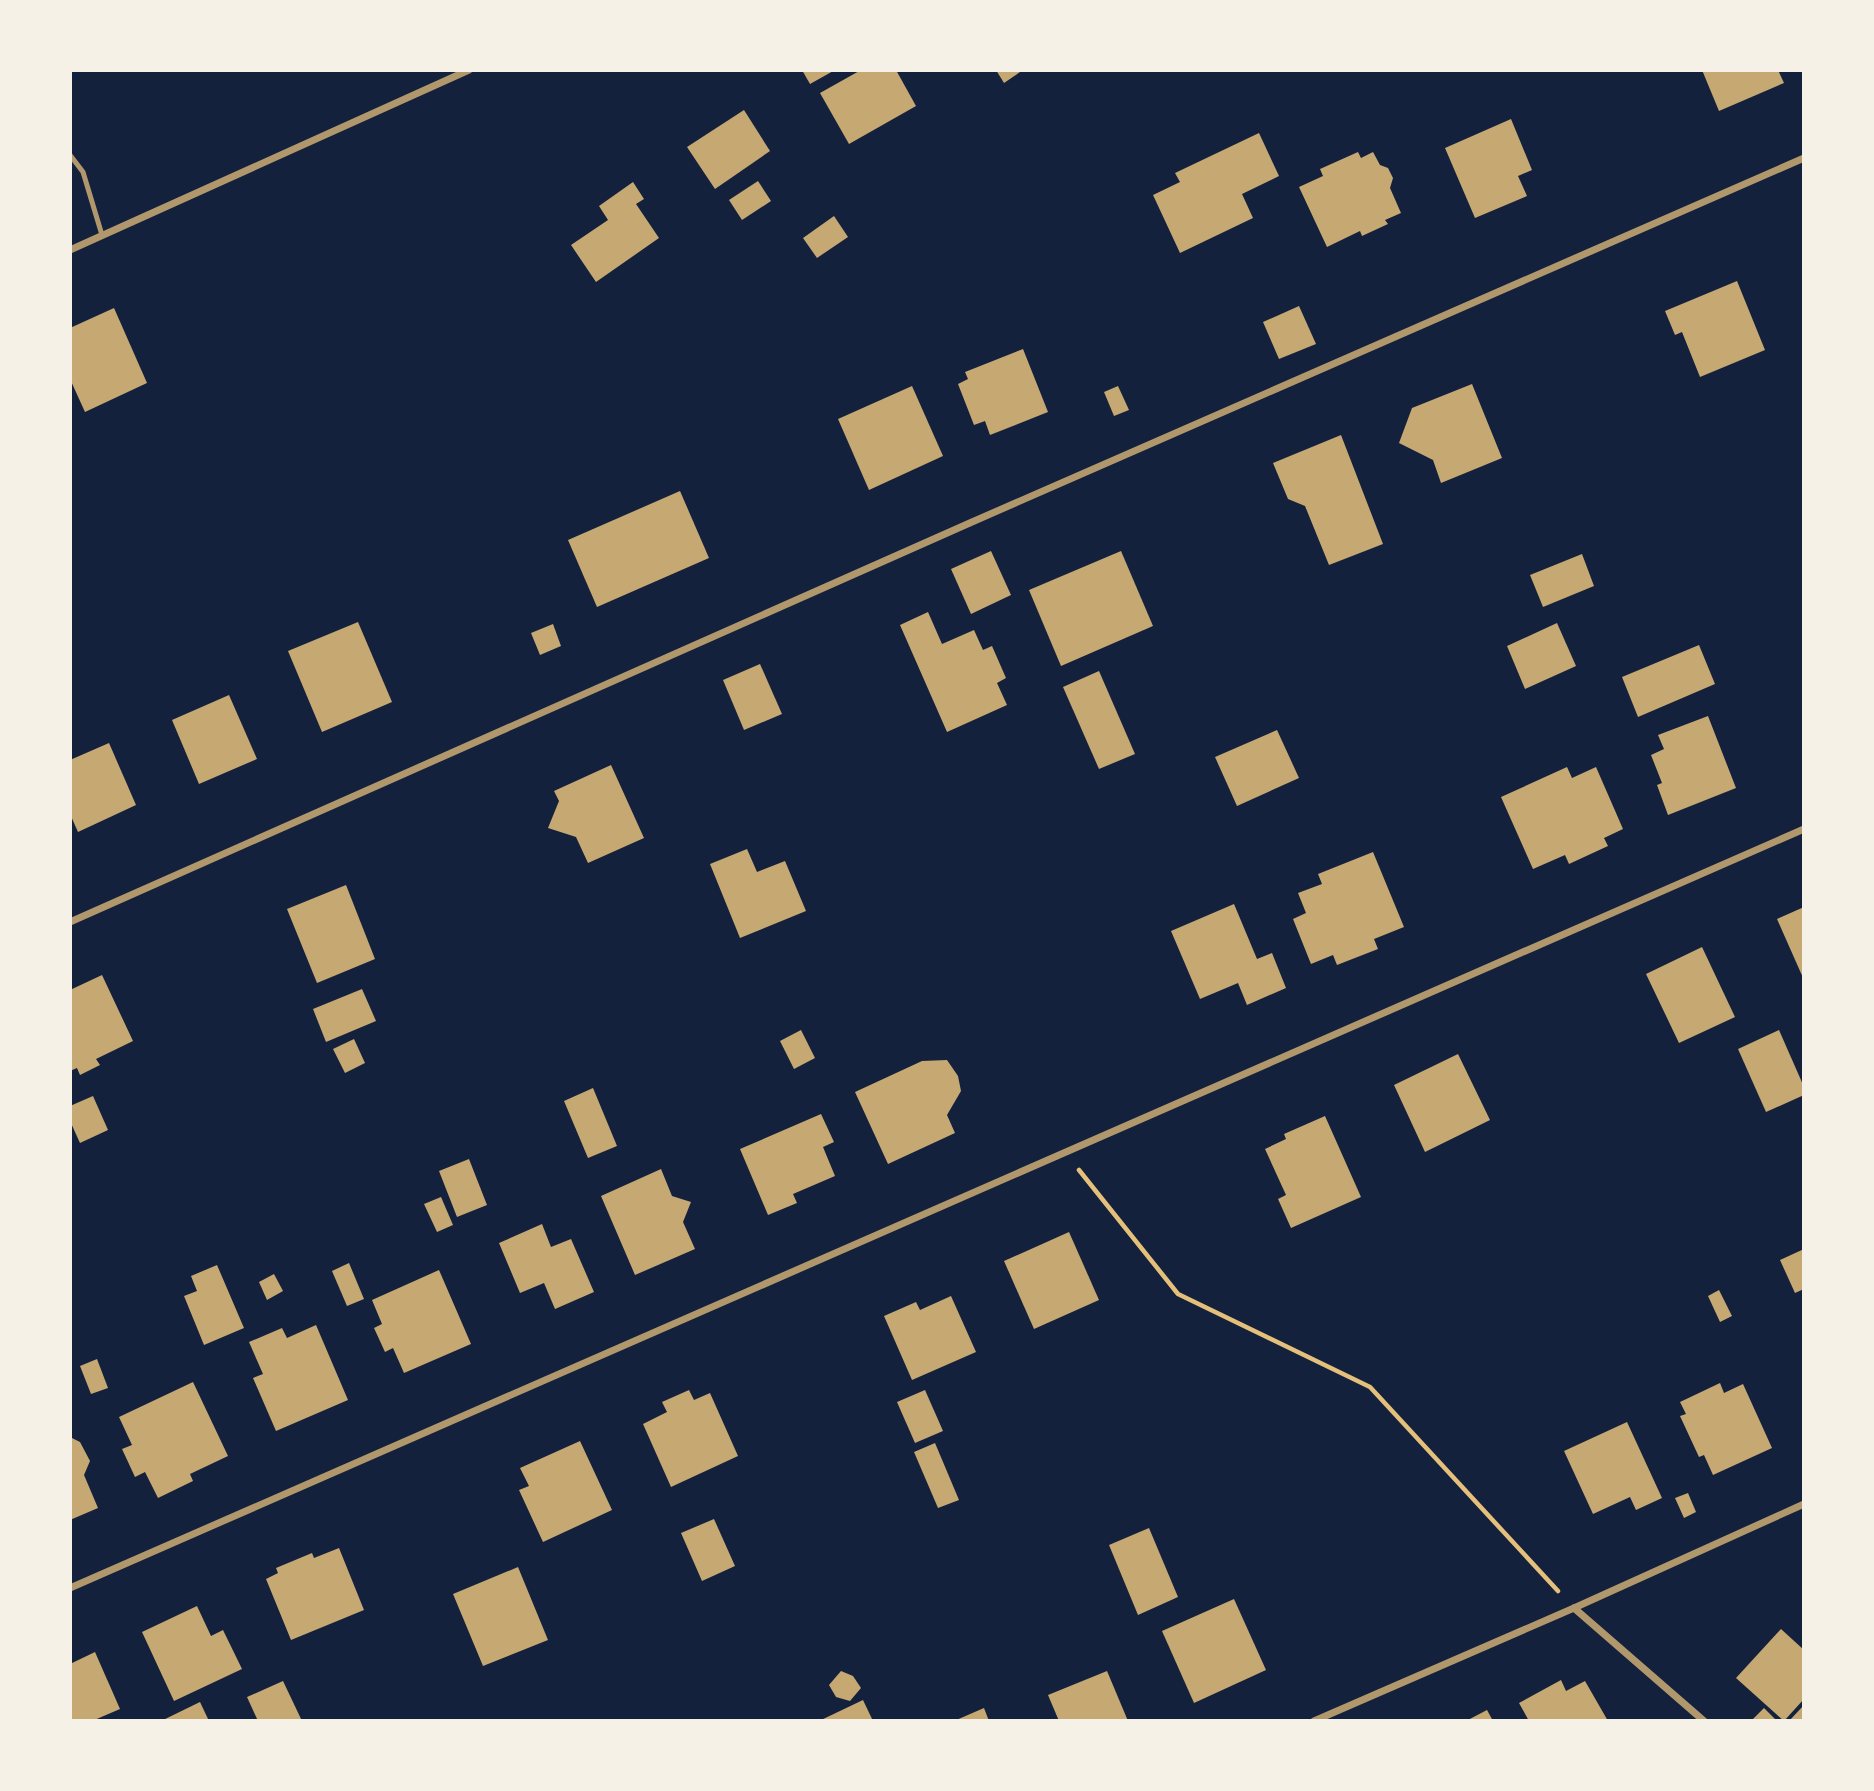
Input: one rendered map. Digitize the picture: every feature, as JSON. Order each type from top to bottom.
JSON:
[{"type":"street","points":[[70,250],[469,70]]},
{"type":"street","points":[[70,922],[971,522],[1804,158]]},
{"type":"street","points":[[70,1588],[1804,829]]},
{"type":"street","points":[[1314,1721],[1804,1504]]},
{"type":"street","points":[[1574,1608],[1704,1721]]},
{"type":"lane","points":[[70,155],[83,172],[102,235]]},
{"type":"path","points":[[1066,1153],[1178,1294],[1370,1387],[1574,1608]]},
{"type":"building","points":[[802,70],[835,70],[810,84]]},
{"type":"building","points":[[861,70],[896,70],[916,106],[849,144],[820,93]]},
{"type":"building","points":[[996,70],[1023,70],[1004,83]]},
{"type":"building","points":[[1702,70],[1778,70],[1784,83],[1719,111]]},
{"type":"building","points":[[744,110],[770,151],[715,189],[687,147]]},
{"type":"building","points":[[1511,119],[1532,170],[1518,176],[1527,196],[1475,218],[1445,148]]},
{"type":"building","points":[[1259,133],[1279,176],[1242,194],[1253,218],[1180,253],[1153,195],[1180,182],[1175,173]]},
{"type":"building","points":[[1358,152],[1361,158],[1373,152],[1380,165],[1388,168],[1393,178],[1390,188],[1401,213],[1385,220],[1388,224],[1362,236],[1360,231],[1327,247],[1299,187],[1323,176],[1320,169]]},
{"type":"building","points":[[758,181],[771,201],[742,220],[729,200]]},
{"type":"building","points":[[633,182],[644,199],[636,204],[659,238],[596,282],[571,245],[608,220],[599,206]]},
{"type":"building","points":[[834,216],[848,237],[817,258],[803,238]]},
{"type":"building","points":[[1737,281],[1765,350],[1700,377],[1682,332],[1675,335],[1665,311]]},
{"type":"building","points":[[1299,306],[1316,344],[1279,359],[1263,322]]},
{"type":"building","points":[[114,308],[147,383],[85,412],[70,379],[70,328]]},
{"type":"building","points":[[1023,349],[1048,412],[990,435],[985,421],[974,425],[958,384],[968,379],[965,372]]},
{"type":"building","points":[[1472,384],[1502,458],[1441,483],[1433,460],[1399,443],[1412,408]]},
{"type":"building","points":[[912,386],[943,456],[869,490],[838,419]]},
{"type":"building","points":[[1118,386],[1129,410],[1114,416],[1104,392]]},
{"type":"building","points":[[1341,435],[1383,544],[1329,565],[1305,506],[1288,499],[1273,463]]},
{"type":"building","points":[[680,491],[709,558],[597,607],[568,540]]},
{"type":"building","points":[[991,551],[1011,595],[971,614],[951,569]]},
{"type":"building","points":[[1121,551],[1153,626],[1061,666],[1029,590]]},
{"type":"building","points":[[1582,554],[1594,586],[1543,607],[1530,575]]},
{"type":"building","points":[[928,612],[942,644],[974,630],[983,650],[992,646],[1006,678],[997,683],[1007,705],[947,732],[900,625]]},
{"type":"building","points":[[358,622],[392,702],[322,732],[288,651]]},
{"type":"building","points":[[1557,623],[1576,666],[1525,689],[1507,646]]},
{"type":"building","points":[[553,624],[561,646],[540,655],[531,633]]},
{"type":"building","points":[[1699,645],[1715,684],[1638,717],[1622,677]]},
{"type":"building","points":[[760,664],[782,714],[744,730],[723,680]]},
{"type":"building","points":[[1099,671],[1135,754],[1099,769],[1063,687]]},
{"type":"building","points":[[229,695],[257,759],[199,784],[172,720]]},
{"type":"building","points":[[1708,716],[1736,788],[1668,815],[1657,785],[1662,783],[1651,755],[1664,749],[1658,735]]},
{"type":"building","points":[[1277,730],[1299,778],[1237,806],[1215,757]]},
{"type":"building","points":[[109,743],[136,805],[78,832],[70,814],[70,760]]},
{"type":"building","points":[[611,765],[644,838],[588,863],[576,837],[548,828],[559,801],[554,791]]},
{"type":"building","points":[[1567,767],[1572,778],[1596,767],[1623,829],[1604,838],[1608,846],[1569,864],[1565,855],[1533,869],[1501,797]]},
{"type":"building","points":[[747,849],[757,872],[785,861],[806,911],[740,938],[710,864]]},
{"type":"building","points":[[1373,852],[1404,927],[1374,939],[1378,949],[1337,965],[1333,955],[1311,964],[1293,919],[1306,913],[1298,893],[1322,884],[1318,874]]},
{"type":"building","points":[[346,885],[375,959],[317,983],[287,909]]},
{"type":"building","points":[[1234,904],[1257,959],[1272,953],[1286,988],[1247,1005],[1238,983],[1200,999],[1171,931]]},
{"type":"building","points":[[1804,907],[1804,980],[1777,919]]},
{"type":"building","points":[[1702,947],[1735,1017],[1679,1043],[1646,974]]},
{"type":"building","points":[[102,975],[133,1041],[96,1059],[100,1065],[80,1075],[77,1068],[70,1071],[70,990]]},
{"type":"building","points":[[362,989],[376,1021],[326,1042],[313,1009]]},
{"type":"building","points":[[801,1030],[815,1058],[794,1069],[780,1041]]},
{"type":"building","points":[[1779,1030],[1804,1087],[1804,1095],[1766,1112],[1738,1049]]},
{"type":"building","points":[[354,1039],[365,1063],[345,1073],[333,1049]]},
{"type":"building","points":[[1458,1054],[1490,1120],[1425,1152],[1394,1085]]},
{"type":"building","points":[[947,1060],[958,1076],[961,1091],[947,1115],[955,1133],[888,1164],[855,1092],[922,1061]]},
{"type":"building","points":[[593,1088],[617,1146],[588,1158],[564,1101]]},
{"type":"building","points":[[93,1096],[108,1130],[80,1143],[70,1121],[70,1106]]},
{"type":"building","points":[[821,1114],[834,1142],[823,1147],[835,1176],[793,1194],[797,1203],[768,1215],[740,1149]]},
{"type":"building","points":[[1325,1116],[1361,1197],[1291,1228],[1278,1199],[1286,1195],[1265,1149],[1286,1139],[1284,1134]]},
{"type":"building","points":[[469,1159],[487,1205],[457,1217],[439,1171]]},
{"type":"building","points":[[661,1169],[672,1196],[691,1202],[683,1222],[695,1249],[635,1275],[601,1196]]},
{"type":"building","points":[[441,1197],[453,1225],[437,1232],[424,1204]]},
{"type":"building","points":[[542,1224],[551,1247],[571,1239],[594,1292],[555,1309],[544,1283],[520,1293],[499,1243]]},
{"type":"building","points":[[1069,1232],[1099,1300],[1034,1329],[1004,1261]]},
{"type":"building","points":[[1804,1249],[1804,1289],[1795,1293],[1780,1260]]},
{"type":"building","points":[[349,1263],[364,1299],[347,1306],[332,1271]]},
{"type":"building","points":[[217,1265],[244,1328],[204,1345],[184,1296],[197,1291],[191,1276]]},
{"type":"building","points":[[439,1270],[471,1344],[404,1373],[393,1348],[385,1352],[374,1328],[382,1324],[372,1300]]},
{"type":"building","points":[[274,1274],[283,1291],[267,1300],[259,1282]]},
{"type":"building","points":[[1719,1290],[1732,1316],[1720,1322],[1708,1296]]},
{"type":"building","points":[[951,1296],[976,1352],[912,1380],[884,1316],[916,1302],[920,1310]]},
{"type":"building","points":[[316,1325],[348,1400],[276,1431],[253,1378],[263,1374],[249,1342],[282,1328],[287,1338]]},
{"type":"building","points":[[97,1359],[108,1388],[91,1394],[80,1366]]},
{"type":"building","points":[[193,1382],[228,1456],[190,1474],[193,1481],[158,1498],[145,1472],[135,1477],[122,1449],[132,1445],[119,1417]]},
{"type":"building","points":[[1720,1383],[1724,1393],[1743,1384],[1772,1448],[1713,1475],[1704,1455],[1699,1457],[1680,1416],[1686,1414],[1680,1402]]},
{"type":"building","points":[[689,1390],[694,1400],[710,1393],[738,1456],[671,1487],[643,1424],[667,1412],[662,1402]]},
{"type":"building","points":[[925,1390],[943,1431],[915,1443],[897,1402]]},
{"type":"building","points":[[1627,1422],[1662,1498],[1636,1510],[1630,1497],[1593,1514],[1564,1451]]},
{"type":"building","points":[[70,1437],[80,1442],[90,1461],[84,1475],[98,1508],[70,1520]]},
{"type":"building","points":[[580,1441],[612,1510],[543,1542],[519,1490],[529,1486],[520,1468]]},
{"type":"building","points":[[935,1443],[959,1500],[938,1508],[914,1452]]},
{"type":"building","points":[[1688,1493],[1696,1512],[1684,1518],[1675,1498]]},
{"type":"building","points":[[714,1519],[735,1566],[702,1581],[681,1533]]},
{"type":"building","points":[[1149,1528],[1178,1597],[1138,1615],[1109,1545]]},
{"type":"building","points":[[339,1548],[364,1610],[291,1640],[266,1579],[278,1573],[276,1568],[312,1553],[314,1558]]},
{"type":"building","points":[[518,1567],[548,1640],[483,1666],[453,1594]]},
{"type":"building","points":[[1234,1599],[1266,1670],[1194,1703],[1162,1631]]},
{"type":"building","points":[[197,1606],[211,1636],[223,1630],[242,1669],[174,1701],[142,1632]]},
{"type":"building","points":[[1781,1629],[1804,1650],[1804,1699],[1784,1721],[1736,1678]]},
{"type":"building","points":[[95,1652],[120,1709],[92,1721],[70,1721],[70,1664]]},
{"type":"building","points":[[841,1671],[853,1676],[861,1688],[850,1701],[836,1697],[829,1685]]},
{"type":"building","points":[[1107,1671],[1128,1721],[1059,1721],[1048,1695]]},
{"type":"building","points":[[1561,1680],[1566,1691],[1585,1681],[1608,1721],[1529,1721],[1519,1703]]},
{"type":"building","points":[[283,1681],[302,1721],[258,1721],[247,1697]]},
{"type":"building","points":[[863,1700],[873,1721],[819,1721]]},
{"type":"building","points":[[200,1702],[209,1721],[161,1721]]},
{"type":"building","points":[[1804,1705],[1804,1721],[1789,1721]]},
{"type":"building","points":[[984,1708],[989,1721],[954,1721]]},
{"type":"building","points":[[1764,1708],[1777,1721],[1751,1721]]},
{"type":"building","points":[[1487,1710],[1493,1721],[1466,1721]]}]
